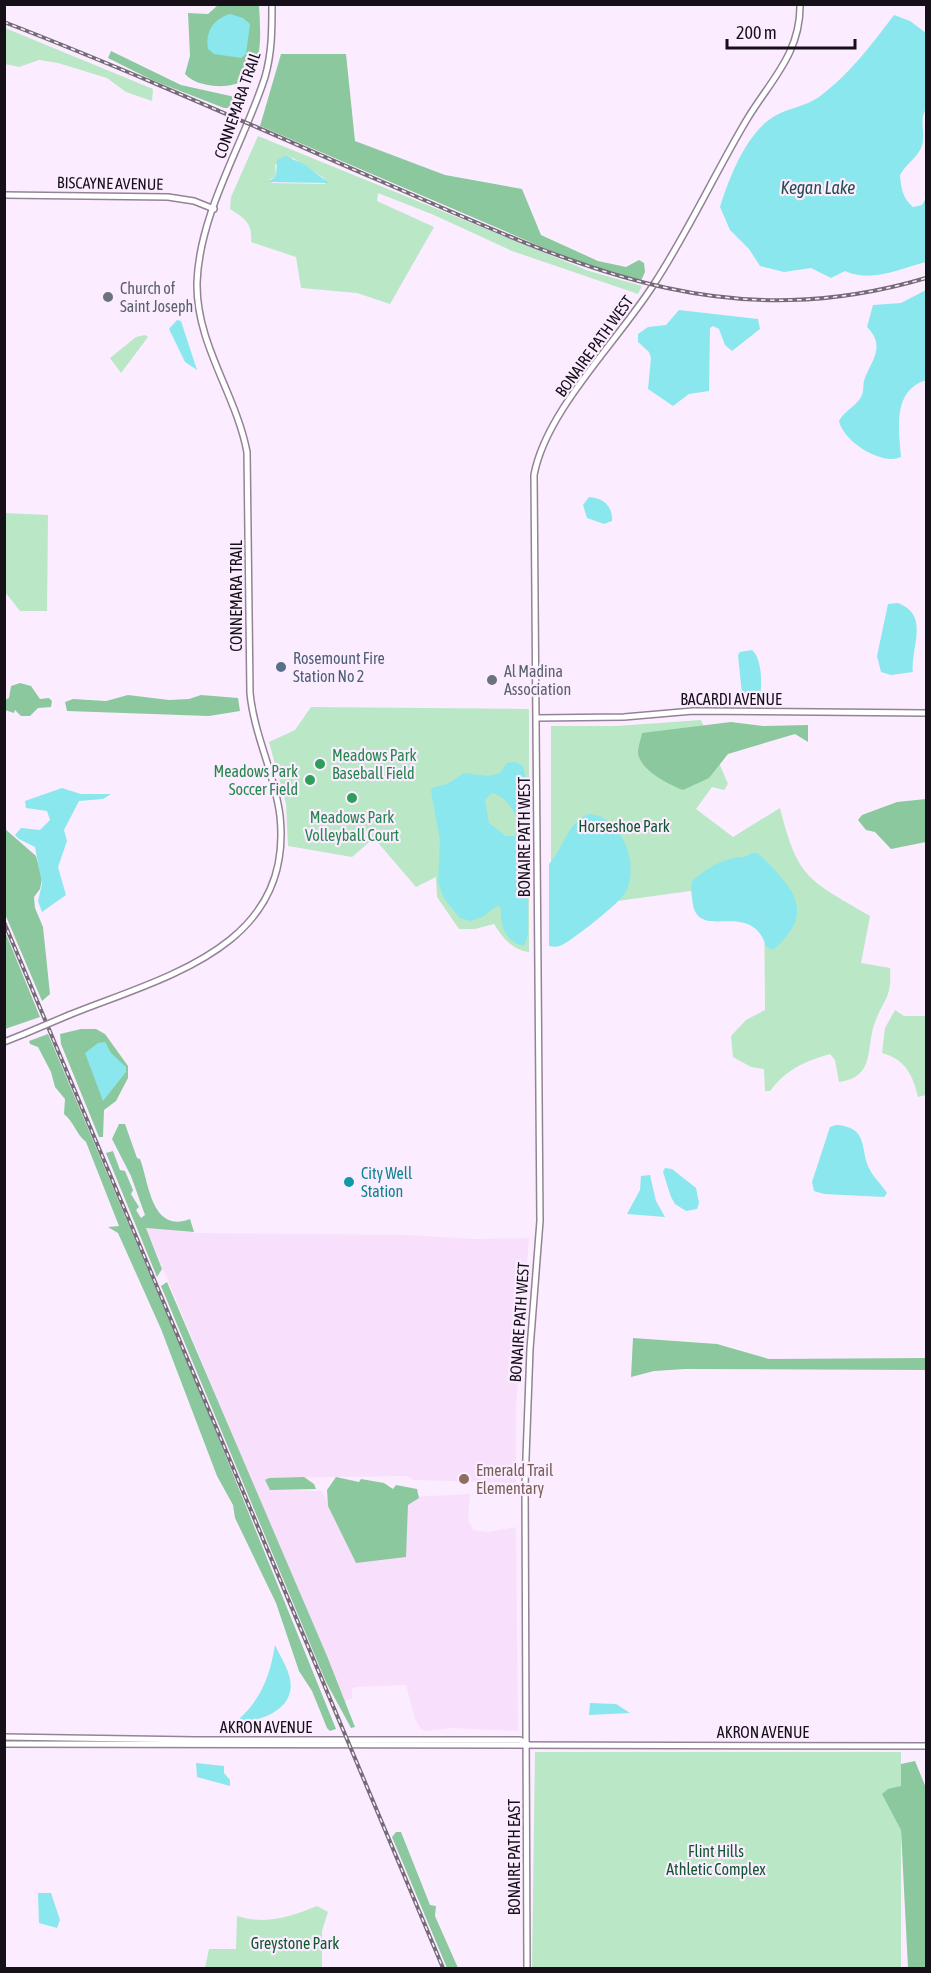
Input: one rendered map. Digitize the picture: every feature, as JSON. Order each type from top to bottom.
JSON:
[{"type":"street","name":"CONNEMARA TRAIL","points":[[4,1042],[195,964],[225,946],[258,910],[268,890],[278,860],[281,832],[278,804],[254,720],[250,693],[247,452],[237,417],[204,334],[198,304],[199,259],[214,209],[265,75],[272,39],[272,4]]},
{"type":"street","name":"BONAIRE PATH WEST","points":[[527,1744],[526,1456],[530,1349],[540,1221],[537,718],[533,495],[536,466],[542,447],[555,421],[653,286],[747,120],[784,67],[797,36],[800,4]]},
{"type":"street","name":"BISCAYNE AVENUE","points":[[4,195],[168,197],[194,201],[214,209]]},
{"type":"street","name":"BACARDI AVENUE","points":[[537,718],[624,717],[693,711],[927,713]]},
{"type":"street","name":"AKRON AVENUE","points":[[4,1737],[520,1740],[527,1744]]},
{"type":"street","name":"AKRON AVENUE","points":[[4,1744],[509,1747],[527,1744],[927,1746]]},
{"type":"street","name":"BONAIRE PATH EAST","points":[[527,1744],[527,1968]]},
{"type":"shaded area","name":"Emerald Trail Elementary","points":[[146,1228],[197,1233],[411,1235],[475,1239],[529,1238],[516,1406],[516,1483],[414,1480],[407,1476],[269,1478],[265,1481],[270,1490],[322,1491],[356,1563],[409,1497],[470,1494],[468,1519],[473,1530],[487,1532],[516,1527],[518,1731],[451,1728],[426,1731],[421,1729],[415,1719],[406,1685],[357,1687],[352,1689],[352,1698],[344,1702]]},
{"type":"green space","points":[[218,5],[259,5],[260,34],[257,61],[252,72],[244,80],[232,85],[203,84],[185,74],[190,56],[188,13],[208,14]]},
{"type":"green space","points":[[5,28],[153,89],[152,101],[126,92],[107,78],[58,63],[39,60],[19,67],[5,64]]},
{"type":"green space","points":[[111,51],[181,85],[235,97],[235,108],[224,108],[152,80],[108,58]]},
{"type":"green space","points":[[281,54],[346,54],[355,141],[445,175],[522,189],[541,235],[598,261],[626,267],[639,260],[644,263],[645,272],[641,281],[572,260],[260,126]]},
{"type":"green space","points":[[258,136],[589,271],[642,286],[638,294],[512,251],[434,215],[378,193],[377,201],[434,227],[390,304],[357,293],[301,288],[296,257],[251,242],[249,226],[230,209],[231,197]],"holes":[[[293,158],[324,178],[325,184],[272,183],[269,180],[276,176],[275,165]]]},
{"type":"green space","points":[[145,335],[148,337],[121,373],[110,358],[136,337]]},
{"type":"green space","points":[[4,513],[48,515],[47,611],[20,611],[5,592]]},
{"type":"green space","points":[[20,683],[31,686],[40,699],[49,698],[52,701],[51,707],[38,708],[30,716],[21,716],[15,710],[14,713],[5,710],[5,700],[9,698],[11,686]]},
{"type":"green space","points":[[128,695],[169,700],[189,699],[201,695],[238,698],[240,711],[209,716],[67,711],[65,702],[73,699],[106,701]]},
{"type":"green space","points":[[311,707],[529,709],[529,952],[513,946],[494,924],[475,929],[459,929],[437,897],[436,877],[416,887],[374,838],[352,857],[288,846],[286,804],[269,742],[295,730]]},
{"type":"green space","name":"Horseshoe Park","points":[[701,720],[728,784],[724,790],[712,787],[696,809],[733,837],[780,808],[793,851],[809,876],[833,894],[870,916],[861,963],[890,968],[890,987],[874,1025],[867,1061],[859,1074],[851,1079],[839,1082],[835,1060],[830,1054],[796,1067],[770,1091],[765,1091],[764,1069],[751,1067],[733,1057],[731,1036],[746,1020],[765,1010],[764,881],[551,910],[551,726],[617,726]]},
{"type":"green space","points":[[731,722],[763,726],[808,725],[808,742],[795,734],[728,754],[709,778],[683,790],[649,771],[640,759],[638,751],[642,733]]},
{"type":"green space","points":[[926,799],[926,842],[891,849],[875,832],[866,830],[858,820],[862,815],[897,802]]},
{"type":"green space","points":[[4,828],[36,856],[42,879],[40,889],[34,897],[35,908],[43,927],[50,994],[42,1001],[5,914]]},
{"type":"green space","points":[[4,929],[40,1017],[5,1029],[4,1029]]},
{"type":"green space","points":[[895,1010],[904,1016],[926,1016],[926,1095],[918,1097],[907,1069],[897,1059],[882,1053],[885,1028]]},
{"type":"green space","points":[[81,1029],[96,1029],[105,1034],[128,1066],[128,1078],[116,1101],[104,1110],[103,1137],[99,1137],[61,1044],[60,1034]]},
{"type":"green space","points":[[48,1034],[205,1405],[336,1729],[330,1731],[327,1728],[312,1691],[299,1671],[276,1603],[235,1518],[233,1505],[217,1476],[161,1329],[118,1233],[108,1227],[119,1226],[86,1142],[64,1114],[65,1099],[55,1087],[51,1072],[38,1047],[30,1044],[29,1041]]},
{"type":"green space","points":[[119,1124],[125,1124],[137,1158],[140,1159],[149,1192],[159,1213],[177,1222],[190,1219],[194,1232],[146,1228],[162,1269],[157,1277],[106,1153],[113,1151],[120,1170],[125,1171],[133,1190],[131,1194],[139,1207],[136,1210],[141,1218],[145,1215],[131,1176],[112,1139]]},
{"type":"green space","points":[[167,1282],[327,1656],[355,1727],[351,1728],[326,1682],[161,1286]]},
{"type":"green space","points":[[633,1338],[717,1344],[769,1359],[926,1358],[926,1370],[685,1369],[654,1371],[631,1377]]},
{"type":"green space","points":[[304,1477],[314,1484],[316,1489],[270,1490],[265,1480],[269,1478]]},
{"type":"green space","points":[[336,1477],[359,1482],[361,1479],[384,1483],[393,1489],[396,1485],[417,1489],[419,1498],[408,1505],[406,1557],[356,1563],[328,1506],[327,1490]]},
{"type":"green space","name":"Flint Hills Athletic Complex","points":[[535,1752],[901,1752],[901,1968],[532,1968]]},
{"type":"green space","points":[[915,1761],[926,1788],[926,1968],[908,1968],[901,1830],[882,1794],[888,1789],[901,1786],[901,1764]]},
{"type":"green space","points":[[396,1832],[401,1832],[430,1905],[436,1906],[435,1916],[458,1968],[447,1968],[392,1837]]},
{"type":"green space","name":"Greystone Park","points":[[317,1906],[328,1912],[322,1931],[322,1968],[205,1968],[209,1949],[236,1949],[237,1916],[268,1920]]},
{"type":"water","points":[[230,14],[243,18],[250,24],[246,54],[241,58],[214,54],[208,49],[208,37],[212,27],[219,19]]},
{"type":"water","name":"Kegan Lake","points":[[894,15],[910,21],[926,33],[926,109],[923,118],[923,143],[919,152],[900,175],[903,193],[913,207],[922,205],[926,198],[926,262],[885,274],[865,276],[845,271],[831,278],[811,268],[784,272],[760,266],[749,249],[730,230],[720,207],[740,158],[755,134],[773,117],[814,100],[840,79],[860,59]]},
{"type":"water","points":[[285,156],[304,164],[329,183],[268,182],[276,176],[277,160]]},
{"type":"water","points":[[926,290],[926,380],[915,385],[907,393],[903,402],[899,423],[901,457],[883,458],[855,444],[842,429],[839,421],[861,397],[864,380],[876,353],[876,340],[867,327],[873,305],[901,303]]},
{"type":"water","points":[[679,310],[758,319],[760,329],[732,351],[725,345],[719,329],[713,326],[710,328],[709,391],[689,394],[673,406],[648,389],[651,358],[649,352],[638,342],[638,334],[648,327],[666,325]]},
{"type":"water","points":[[177,320],[181,321],[197,370],[185,362],[169,329]]},
{"type":"water","points":[[589,497],[599,499],[609,507],[612,521],[604,524],[587,518],[583,505]]},
{"type":"water","points":[[898,603],[908,608],[914,615],[917,633],[913,672],[891,675],[881,672],[877,656],[888,604]]},
{"type":"water","points":[[752,650],[758,659],[761,678],[760,696],[754,699],[742,694],[738,655],[740,652]]},
{"type":"water","points":[[515,762],[523,766],[527,785],[528,934],[524,946],[508,937],[503,926],[501,908],[498,905],[484,916],[471,921],[460,918],[445,900],[438,883],[440,840],[432,788],[447,784],[464,773],[488,776],[500,773],[507,763]],"holes":[[[492,793],[507,802],[516,817],[519,828],[515,836],[506,836],[489,823],[485,800]]]},
{"type":"water","points":[[62,788],[81,794],[111,794],[103,799],[79,801],[64,830],[67,841],[58,867],[66,895],[42,912],[38,901],[42,884],[35,847],[15,835],[21,828],[40,830],[50,820],[47,811],[26,808],[25,801]]},
{"type":"water","points":[[590,814],[601,817],[619,833],[629,856],[630,881],[622,897],[597,920],[562,945],[549,946],[549,864],[571,829],[582,818]]},
{"type":"water","points":[[758,853],[770,865],[795,899],[797,911],[795,923],[787,936],[773,950],[766,946],[759,932],[749,925],[705,920],[698,915],[693,905],[692,881],[719,863]]},
{"type":"water","points":[[105,1042],[111,1053],[126,1067],[126,1072],[103,1101],[85,1053],[98,1043]]},
{"type":"water","points":[[836,1125],[854,1130],[859,1135],[870,1170],[887,1193],[884,1197],[824,1194],[814,1191],[812,1182],[830,1127]]},
{"type":"water","points":[[665,1168],[672,1169],[696,1188],[699,1203],[697,1209],[686,1211],[675,1204],[663,1172]]},
{"type":"water","points":[[650,1175],[656,1201],[665,1217],[627,1214],[640,1190],[641,1176]]},
{"type":"water","points":[[275,1645],[290,1679],[291,1689],[288,1698],[283,1705],[268,1716],[240,1722],[239,1719],[254,1703],[264,1685]]},
{"type":"water","points":[[590,1703],[616,1704],[630,1713],[589,1715]]},
{"type":"water","points":[[196,1763],[224,1766],[224,1773],[230,1780],[230,1786],[197,1777]]},
{"type":"water","points":[[38,1893],[51,1893],[60,1920],[57,1928],[39,1923]]},
{"type":"railway","points":[[4,22],[142,78],[508,236],[574,261],[640,282],[707,295],[776,300],[849,295],[926,278]]},
{"type":"railway","points":[[4,922],[443,1968]]},
{"type":"place","name":"Church of Saint Joseph","points":[[108,297]]},
{"type":"place","name":"Rosemount Fire Station No 2","points":[[281,667]]},
{"type":"place","name":"Al Madina Association","points":[[492,680]]},
{"type":"place","name":"Meadows Park Baseball Field","points":[[320,764]]},
{"type":"place","name":"Meadows Park Soccer Field","points":[[310,780]]},
{"type":"place","name":"Meadows Park Volleyball Court","points":[[352,798]]},
{"type":"place","name":"City Well Station","points":[[349,1182]]},
{"type":"place","name":"Emerald Trail Elementary","points":[[464,1479]]}]
